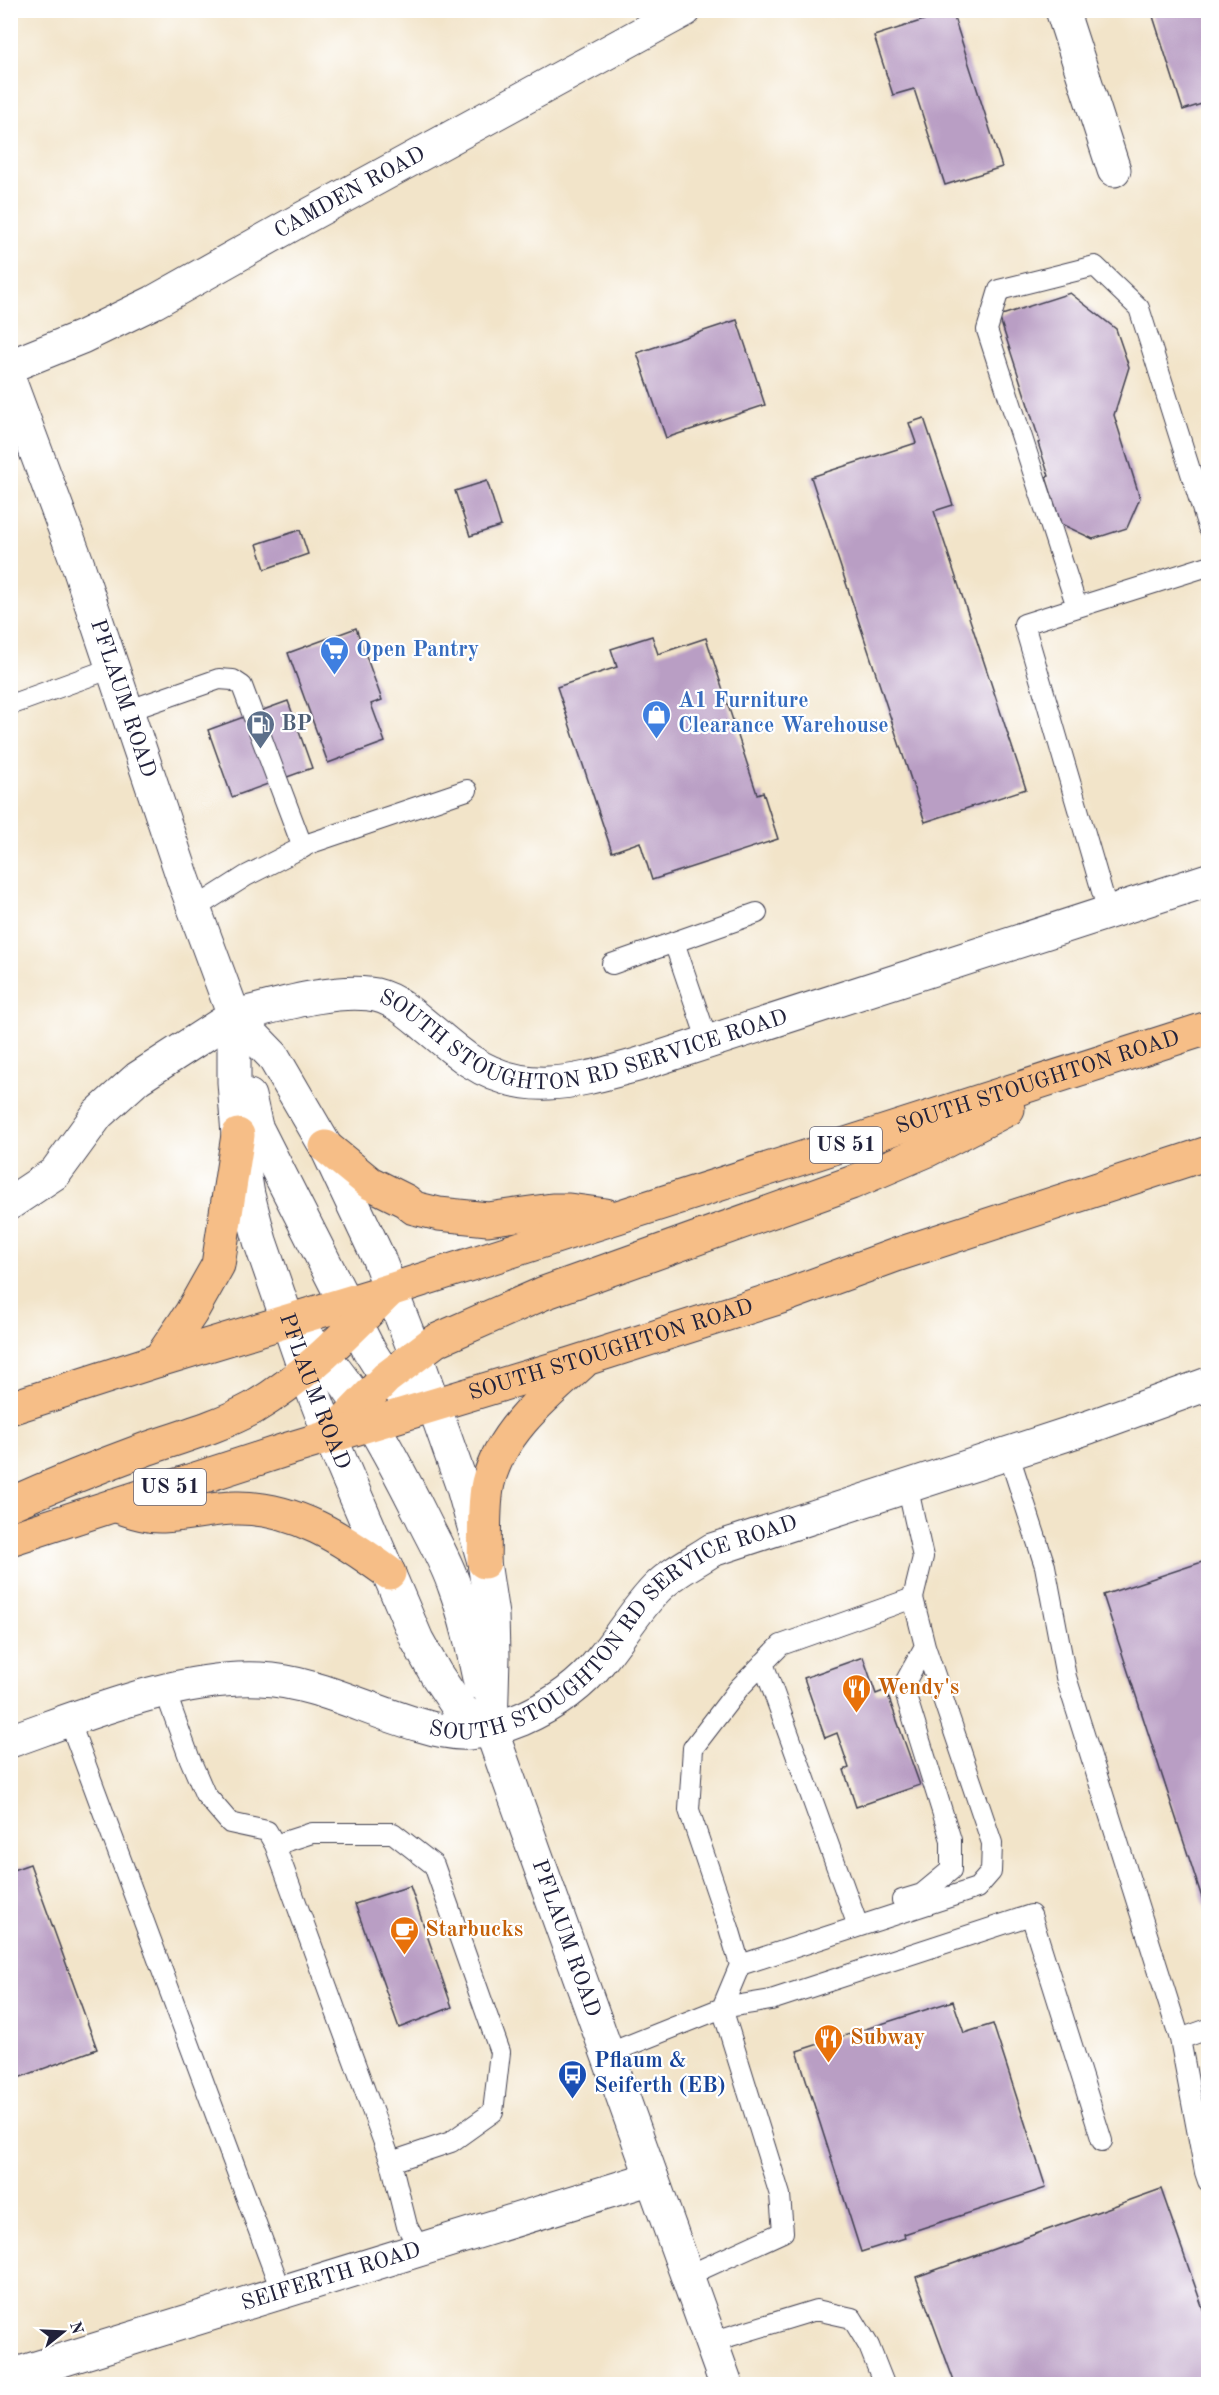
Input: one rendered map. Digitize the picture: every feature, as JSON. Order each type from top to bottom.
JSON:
[{"type":"main road","name":"SOUTH STOUGHTON ROAD","points":[[390,1290],[1209,1028]]},
{"type":"main road","points":[[365,1414],[386,1377],[435,1341],[544,1293],[851,1183],[927,1151],[1076,1072]]},
{"type":"main road","points":[[159,1360],[191,1313],[218,1265],[238,1135]]},
{"type":"main road","points":[[326,1147],[370,1183],[406,1201],[414,1208],[473,1219],[552,1210],[569,1210],[617,1217]]},
{"type":"main road","name":"SOUTH STOUGHTON ROAD","points":[[10,1539],[330,1436],[365,1414],[433,1404],[587,1358],[784,1296],[908,1251],[1209,1153]]},
{"type":"main road","points":[[10,1504],[78,1473],[202,1429],[250,1409],[284,1389],[314,1363],[350,1314],[390,1290]]},
{"type":"main road","points":[[10,1408],[159,1360],[288,1322],[350,1314]]},
{"type":"main road","points":[[483,1562],[488,1483],[502,1450],[531,1409],[587,1358]]},
{"type":"main road","points":[[114,1505],[145,1515],[164,1516],[235,1508],[278,1512],[304,1520],[331,1534],[363,1553],[389,1573]]},
{"type":"street","name":"CAMDEN ROAD","points":[[10,366],[82,337],[154,302],[686,10]]},
{"type":"street","points":[[1062,10],[1114,170]]},
{"type":"street","name":"PFLAUM ROAD","points":[[10,382],[77,562],[194,909],[234,1016],[233,1062],[238,1135],[254,1219],[288,1322],[314,1363],[330,1436],[417,1640],[446,1690],[470,1718],[491,1730]]},
{"type":"street","name":"SOUTH STOUGHTON RD SERVICE ROAD","points":[[10,1203],[55,1173],[98,1114],[138,1078],[234,1016],[338,993],[369,994],[386,998],[404,1008],[470,1061],[492,1073],[518,1082],[547,1084],[575,1082],[637,1065],[1209,880]]},
{"type":"street","points":[[234,1016],[242,1040],[250,1104],[256,1127],[350,1314],[386,1377],[406,1396],[433,1404]]},
{"type":"street","name":"PFLAUM ROAD","points":[[234,1016],[273,1056],[326,1147],[362,1219],[416,1355],[463,1488],[483,1562],[492,1615],[491,1730],[726,2385]]},
{"type":"street","points":[[314,1363],[365,1414],[399,1471],[450,1575],[470,1640],[491,1730]]},
{"type":"street","name":"SOUTH STOUGHTON RD SERVICE ROAD","points":[[10,1741],[69,1720],[165,1691],[214,1680],[270,1679],[303,1686],[438,1730],[461,1733],[491,1730],[535,1713],[576,1686],[601,1660],[632,1615],[659,1586],[712,1550],[1089,1426],[1209,1384]]},
{"type":"street","name":"SEIFERTH ROAD","points":[[10,2376],[652,2178]]},
{"type":"lane","points":[[1077,607],[987,330],[999,290],[1095,266],[1139,308],[1209,527]]},
{"type":"lane","points":[[1108,912],[1024,624],[1209,566]]},
{"type":"lane","points":[[10,705],[112,668]]},
{"type":"lane","points":[[127,711],[219,679],[233,680],[242,686],[303,848]]},
{"type":"lane","points":[[194,909],[246,876],[303,848],[467,790]]},
{"type":"lane","points":[[612,964],[757,913]]},
{"type":"lane","points":[[674,942],[708,1042]]},
{"type":"lane","points":[[1008,1452],[1045,1566],[1065,1677],[1180,2039],[1205,2172],[1209,2181]]},
{"type":"lane","points":[[740,1965],[977,1888],[991,1872],[992,1843],[925,1646],[914,1598],[923,1557],[907,1485]]},
{"type":"lane","points":[[687,2276],[783,2232],[780,2195],[722,2008],[740,1965],[689,1810],[693,1748],[739,1688],[781,1645],[914,1598]]},
{"type":"lane","points":[[880,1919],[898,1901],[922,1894],[951,1870],[951,1840],[903,1686],[925,1646]]},
{"type":"lane","points":[[763,1663],[858,1926]]},
{"type":"lane","points":[[165,1691],[205,1794],[231,1822],[267,1831],[275,1845],[391,2162],[407,2226],[420,2250]]},
{"type":"lane","points":[[69,1720],[282,2293]]},
{"type":"lane","points":[[275,1845],[312,1833],[393,1833],[434,1865],[500,2052],[493,2112],[451,2142],[391,2162]]},
{"type":"lane","points":[[608,2054],[722,2008],[771,2000],[1031,1915],[1102,2141]]},
{"type":"lane","points":[[1180,2039],[1209,2029]]},
{"type":"lane","points":[[711,2342],[816,2310],[852,2318],[869,2346],[884,2385]]},
{"type":"building","points":[[1151,10],[1208,10],[1208,102],[1183,110]]},
{"type":"building","points":[[952,11],[1002,167],[945,185],[914,89],[893,95],[874,36]]},
{"type":"building","points":[[1070,293],[1116,329],[1129,367],[1114,415],[1140,498],[1127,528],[1093,539],[1061,524],[1046,477],[1049,476],[1038,443],[1040,442],[999,316]]},
{"type":"building","points":[[737,320],[765,405],[666,438],[637,353]]},
{"type":"building","points":[[924,418],[953,505],[934,511],[1026,789],[925,822],[811,477],[916,443],[909,423]]},
{"type":"building","points":[[487,481],[501,526],[470,536],[455,491]]},
{"type":"building","points":[[300,530],[308,554],[265,569],[257,544]]},
{"type":"building","name":"Open Pantry","points":[[356,628],[382,700],[371,704],[385,742],[328,763],[288,653]]},
{"type":"building","name":"A1 Furniture Clearance Warehouse","points":[[652,636],[658,654],[706,638],[757,794],[763,792],[778,839],[652,880],[640,842],[612,852],[557,687],[617,667],[611,649]]},
{"type":"building","name":"BP","points":[[288,701],[312,768],[232,797],[208,730]]},
{"type":"building","points":[[1208,1560],[1208,1916],[1103,1595]]},
{"type":"building","name":"Wendy's","points":[[863,1657],[876,1694],[886,1690],[920,1785],[856,1807],[844,1770],[849,1768],[837,1733],[825,1738],[804,1678]]},
{"type":"building","points":[[30,1864],[97,2049],[10,2081],[10,1871]]},
{"type":"building","name":"Starbucks","points":[[410,1886],[452,2007],[399,2028],[355,1904]]},
{"type":"building","points":[[953,2001],[964,2033],[993,2024],[1046,2188],[904,2234],[905,2238],[861,2252],[797,2051]]},
{"type":"building","points":[[1161,2189],[1208,2323],[1208,2384],[955,2384],[916,2277]]},
{"type":"place","name":"Open Pantry","points":[[335,676]]},
{"type":"place","name":"A1 Furniture Clearance Warehouse","points":[[657,740]]},
{"type":"place","name":"BP","points":[[260,750]]},
{"type":"place","name":"Wendy's","points":[[856,1714]]},
{"type":"place","name":"Starbucks","points":[[404,1956]]},
{"type":"place","name":"Subway","points":[[829,2064]]},
{"type":"place","name":"Pflaum & Seiferth (EB)","points":[[573,2100]]}]
